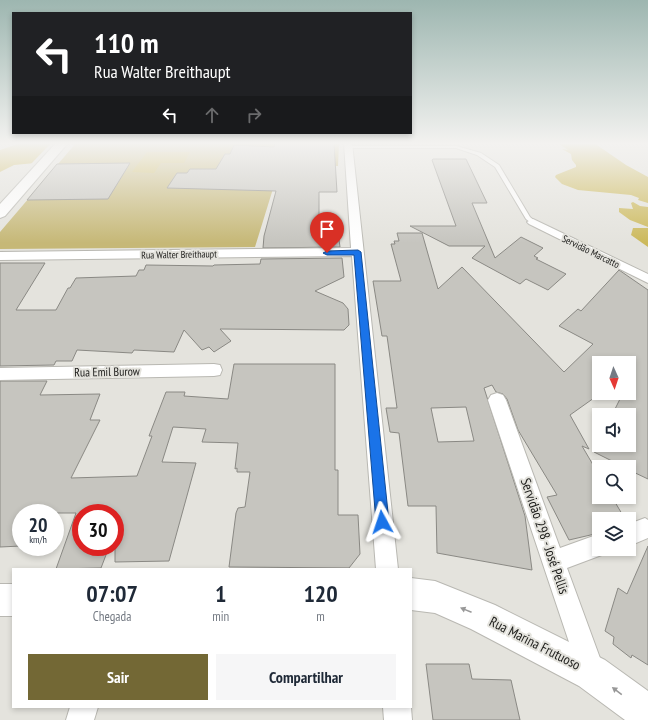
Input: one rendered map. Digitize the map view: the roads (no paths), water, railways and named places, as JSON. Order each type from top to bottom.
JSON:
[{"type":"main road","points":[[0,213],[32,177]]},
{"type":"main road","name":"Rua Marina Frutuoso","points":[[412,594],[435,597],[483,617],[592,673],[648,714]]},
{"type":"main road","points":[[0,600],[12,600]]},
{"type":"street","points":[[351,177],[387,568]]},
{"type":"street","name":"Servidão Marcatto","points":[[533,222],[648,279]]},
{"type":"street","name":"Rua Walter Breithaupt","points":[[0,256],[358,252]]},
{"type":"street","name":"Rua Emil Burow","points":[[0,374],[214,370]]},
{"type":"street","name":"Servidão 298 - José Pellis","points":[[497,400],[592,673]]},
{"type":"street","points":[[553,562],[592,548]]},
{"type":"street","points":[[80,720],[84,708]]},
{"type":"street","points":[[397,708],[398,720]]},
{"type":"lane","points":[[503,177],[528,218],[533,222]]}]
